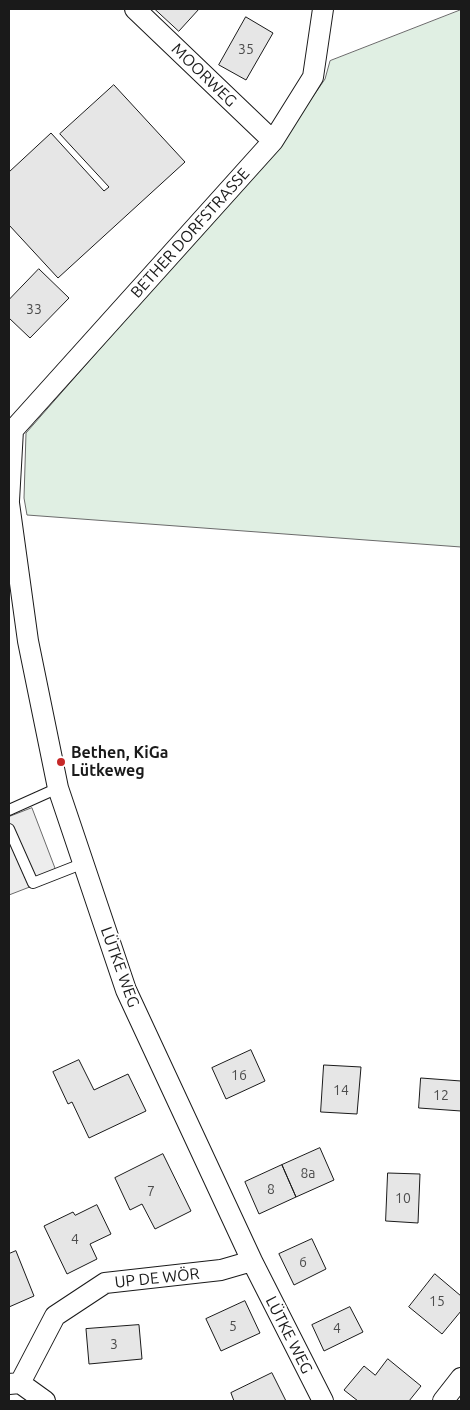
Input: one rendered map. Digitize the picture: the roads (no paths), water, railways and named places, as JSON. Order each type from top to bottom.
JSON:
[{"type":"street","name":"MOORWEG","points":[[135,9],[272,141]]},
{"type":"street","name":"BETHER DORFSTRASSE","points":[[11,431],[272,141],[313,77],[322,9]]},
{"type":"street","name":"LÜTKE WEG","points":[[11,431],[9,502],[28,641],[58,788],[126,990],[252,1261],[323,1401]]},
{"type":"street","name":"UP DE WÖR","points":[[45,1401],[14,1384],[54,1316],[105,1283],[221,1270],[252,1261]]},
{"type":"street","points":[[443,1401],[461,1378]]},
{"type":"lane","points":[[9,810],[58,788]]},
{"type":"lane","points":[[9,829],[33,883],[84,863]]},
{"type":"place","name":"Bethen, KiGa Lütkeweg","points":[[61,762]]}]
